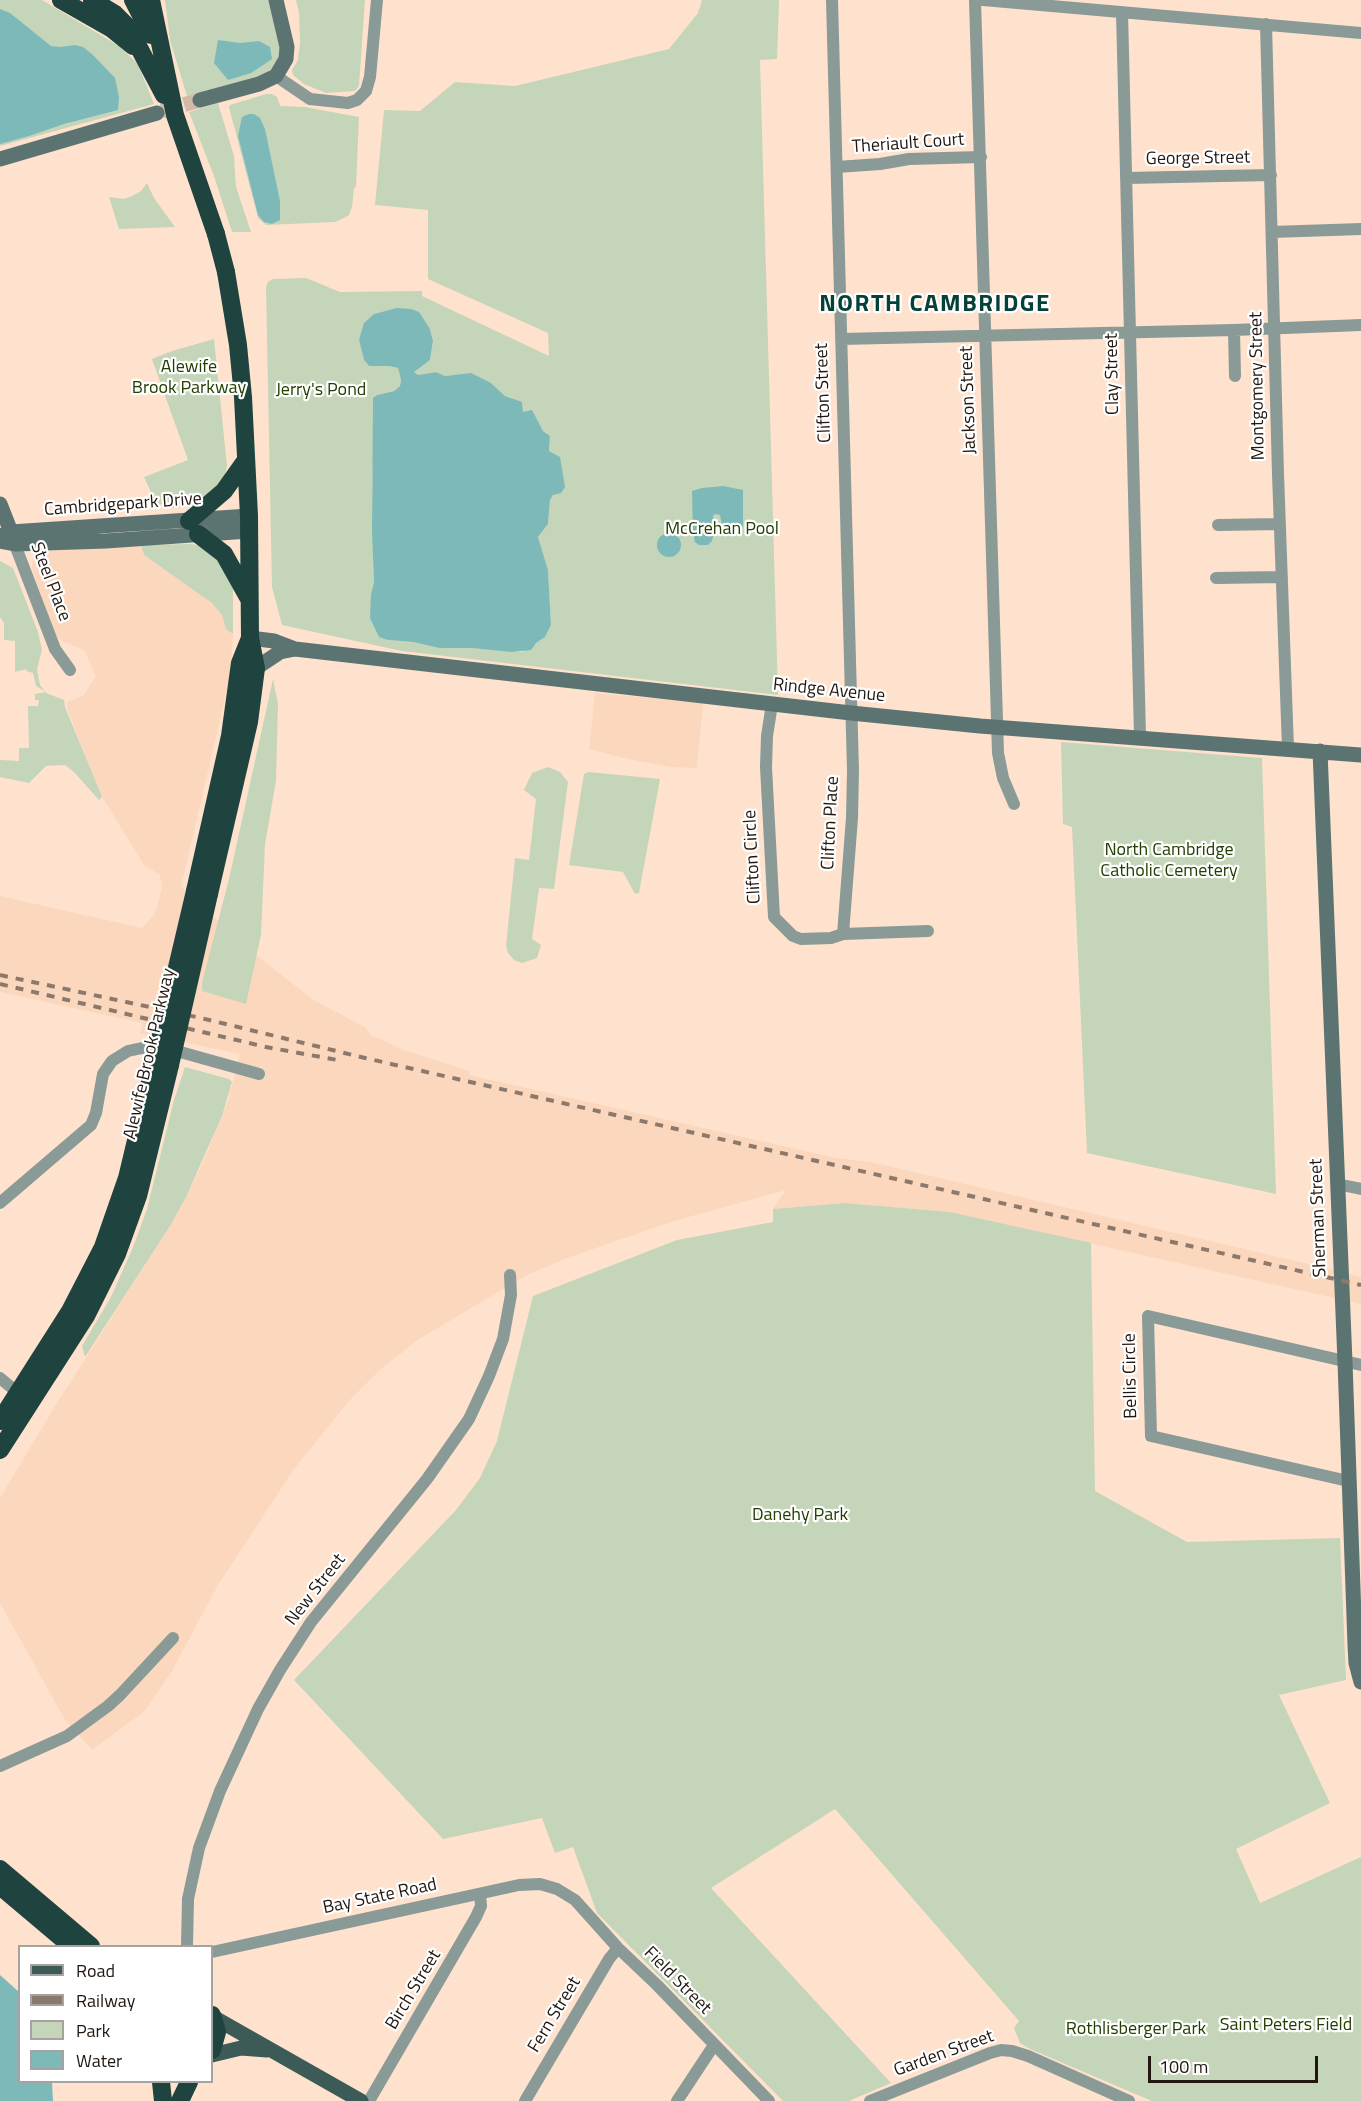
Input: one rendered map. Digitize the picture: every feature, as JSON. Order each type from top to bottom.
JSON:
[{"type":"highway","points":[[61,0],[123,37],[138,52],[154,75]]},
{"type":"highway","name":"Alewife Brook Parkway","points":[[92,0],[115,14],[128,27],[175,115]]},
{"type":"highway","points":[[133,0],[163,58]]},
{"type":"highway","name":"Alewife Brook Parkway","points":[[0,1450],[86,1316],[114,1262],[138,1196],[162,1063],[202,893],[247,732],[256,668],[250,638],[249,524],[239,354],[216,234],[175,115],[151,0]]},
{"type":"highway","points":[[246,460],[194,528],[227,557],[250,601]]},
{"type":"highway","name":"Alewife Brook Parkway","points":[[202,893],[240,663],[250,638]]},
{"type":"highway","name":"Alewife Brook Parkway","points":[[0,1421],[81,1293],[104,1247],[128,1178],[162,1063]]},
{"type":"highway","points":[[0,1869],[89,1945]]},
{"type":"highway","points":[[0,1886],[69,1945]]},
{"type":"highway","points":[[213,2019],[217,2032],[213,2046]]},
{"type":"highway","points":[[161,2083],[163,2101]]},
{"type":"highway","points":[[180,2101],[189,2083]]},
{"type":"main road","points":[[213,2017],[361,2101]]},
{"type":"main road","points":[[213,2055],[248,2048],[276,2051]]},
{"type":"street","points":[[200,100],[259,84],[276,76],[286,59],[287,47],[276,0]]},
{"type":"street","points":[[276,76],[310,99],[348,103],[357,100],[366,91],[370,77],[377,0]]},
{"type":"street","name":"Clifton Street","points":[[832,0],[851,713]]},
{"type":"street","name":"Jackson Street","points":[[975,0],[997,727],[1001,771],[1014,804]]},
{"type":"street","points":[[983,0],[1361,33]]},
{"type":"street","name":"Clay Street","points":[[1122,12],[1140,736]]},
{"type":"street","name":"Montgomery Street","points":[[1266,24],[1288,748]]},
{"type":"street","points":[[0,159],[157,112]]},
{"type":"street","name":"Theriault Court","points":[[837,167],[909,159],[981,157]]},
{"type":"street","name":"George Street","points":[[1125,178],[1271,175]]},
{"type":"street","points":[[1272,232],[1361,230]]},
{"type":"street","points":[[841,339],[1361,325]]},
{"type":"street","points":[[1234,330],[1235,376]]},
{"type":"street","name":"Steel Place","points":[[0,504],[6,538],[55,649],[70,670]]},
{"type":"street","name":"Cambridgepark Drive","points":[[6,538],[106,541],[194,528],[249,524]]},
{"type":"street","points":[[1218,525],[1280,524]]},
{"type":"street","points":[[1216,578],[1282,577]]},
{"type":"street","name":"Rindge Avenue","points":[[250,638],[274,641],[295,649],[851,713],[997,727],[1140,736],[1361,755]]},
{"type":"street","name":"Rindge Avenue","points":[[256,668],[280,652],[295,649]]},
{"type":"street","name":"Clifton Circle","points":[[772,704],[766,759],[774,917],[797,939],[831,939],[843,934],[928,931]]},
{"type":"street","name":"Clifton Place","points":[[843,934],[852,818],[851,713]]},
{"type":"street","name":"Sherman Street","points":[[1320,751],[1348,1481],[1356,1548],[1356,1663],[1361,1682]]},
{"type":"street","points":[[0,1203],[91,1125],[96,1113],[103,1074],[112,1061],[128,1051],[142,1048],[172,1050],[259,1074]]},
{"type":"street","points":[[1337,1184],[1361,1190]]},
{"type":"street","name":"New Street","points":[[187,1945],[188,1899],[200,1848],[220,1791],[252,1719],[280,1670],[312,1622],[427,1479],[469,1419],[503,1339],[511,1295],[510,1275]]},
{"type":"street","name":"Bellis Circle","points":[[1345,1362],[1148,1316],[1151,1436],[1348,1481]]},
{"type":"street","points":[[1345,1362],[1361,1365]]},
{"type":"street","points":[[0,1378],[18,1394]]},
{"type":"street","points":[[0,1766],[67,1736],[108,1706],[173,1638]]},
{"type":"street","name":"Bay State Road","points":[[213,1952],[532,1884],[557,1889]]},
{"type":"street","name":"Field Street","points":[[557,1889],[575,1900],[618,1948],[770,2101]]},
{"type":"street","name":"Birch Street","points":[[369,2101],[477,1917],[481,1906],[480,1894]]},
{"type":"street","name":"Fern Street","points":[[525,2101],[609,1959],[618,1948]]},
{"type":"street","points":[[677,2101],[714,2044]]},
{"type":"street","name":"Garden Street","points":[[870,2101],[1001,2050],[1028,2056],[1114,2098],[1129,2101]]},
{"type":"shaded area","points":[[141,545],[144,555],[213,603],[222,615],[226,629],[233,634],[230,676],[181,887],[256,955],[315,1001],[365,1027],[371,1035],[404,1050],[470,1071],[469,1075],[836,1158],[871,1162],[1330,1269],[1361,1277],[1361,1304],[950,1212],[845,1203],[773,1209],[786,1190],[674,1221],[567,1258],[527,1275],[419,1339],[381,1369],[349,1401],[294,1469],[218,1585],[172,1671],[145,1711],[92,1750],[64,1718],[0,1603],[0,1498],[186,1197],[228,1101],[240,1054],[140,1033],[142,1023],[0,992],[0,896],[142,928],[153,916],[158,905],[162,887],[160,875],[144,865],[98,790],[67,708],[67,702],[83,696],[96,676],[84,650],[60,640],[55,635],[32,569],[33,557],[40,551]]},
{"type":"shaded area","points":[[595,693],[703,703],[697,768],[670,767],[589,749]]},
{"type":"green space","points":[[0,0],[42,0],[119,46],[138,64],[154,104],[0,146]]},
{"type":"green space","points":[[165,0],[269,0],[280,41],[280,55],[275,67],[262,76],[187,96],[170,40]]},
{"type":"green space","points":[[296,0],[365,0],[359,86],[355,91],[326,93],[304,84],[293,75],[292,70],[298,60],[300,42],[299,12]]},
{"type":"green space","points":[[702,0],[779,0],[777,59],[760,60],[778,695],[402,651],[282,625],[272,587],[266,287],[268,282],[273,279],[306,278],[340,292],[422,291],[422,296],[549,356],[548,333],[428,279],[428,210],[375,205],[384,110],[420,111],[455,82],[515,86],[669,49],[698,13]],"holes":[[[396,308],[430,329],[433,341],[430,360],[413,371],[418,375],[436,372],[445,376],[458,375],[491,383],[505,396],[511,398],[523,413],[532,411],[543,431],[550,436],[553,495],[550,500],[548,524],[538,537],[548,571],[551,625],[545,637],[522,652],[439,648],[413,642],[388,640],[371,594],[374,582],[372,481],[377,395],[394,391],[400,386],[401,380],[398,368],[369,366],[364,360],[359,340],[374,314]]]},
{"type":"green space","points":[[266,94],[277,97],[280,106],[305,107],[359,117],[356,187],[349,215],[335,222],[266,225],[258,218],[229,107]]},
{"type":"green space","points":[[218,103],[234,156],[236,187],[251,232],[232,232],[214,176],[189,112]]},
{"type":"green space","points":[[147,183],[154,198],[175,227],[119,229],[109,197],[124,199],[141,191]]},
{"type":"green space","name":"Alewife Brook Parkway","points":[[214,339],[227,466],[224,478],[200,504],[167,508],[155,501],[144,477],[188,460],[152,359]]},
{"type":"green space","points":[[191,544],[207,547],[219,556],[233,586],[233,634],[226,629],[222,615],[212,603],[144,555],[141,545]]},
{"type":"green space","points":[[0,561],[13,568],[38,632],[42,650],[37,669],[40,685],[45,691],[36,686],[33,673],[26,671],[27,669],[15,672],[15,641],[4,640],[4,623],[0,617]]},
{"type":"green space","points":[[273,679],[278,704],[276,781],[265,844],[261,935],[246,1004],[202,991],[202,983],[229,879]]},
{"type":"green space","points":[[45,692],[64,700],[102,797],[99,800],[65,765],[46,766],[29,783],[0,777],[0,760],[19,761],[19,748],[29,748],[28,706],[38,706],[39,700],[35,700],[35,694]]},
{"type":"green space","name":"North Cambridge Catholic Cemetery","points":[[1061,742],[1262,758],[1276,1194],[1087,1153],[1072,827],[1063,824]]},
{"type":"green space","points":[[548,767],[560,772],[568,782],[554,889],[539,888],[532,939],[541,945],[537,958],[522,963],[514,960],[506,946],[515,858],[529,860],[536,799],[524,790],[532,773]]},
{"type":"green space","points":[[589,772],[660,779],[639,893],[635,894],[623,872],[569,865],[584,774]]},
{"type":"green space","points":[[185,1067],[229,1079],[232,1082],[222,1116],[186,1197],[170,1226],[85,1357],[82,1346],[111,1297],[147,1209],[174,1100]]},
{"type":"green space","name":"Danehy Park","points":[[845,1203],[950,1212],[1091,1243],[1095,1491],[1187,1542],[1340,1538],[1346,1680],[1279,1695],[1330,1803],[1236,1849],[1260,1903],[1361,1857],[1361,2101],[1152,2101],[1030,2049],[1020,2043],[1014,2028],[1019,2021],[835,1809],[711,1888],[891,2083],[849,2101],[783,2101],[597,1913],[573,1847],[555,1853],[542,1818],[443,1839],[294,1680],[456,1510],[480,1478],[497,1441],[533,1296],[677,1240],[773,1222],[773,1209]]},
{"type":"water","points":[[0,9],[10,13],[51,46],[75,45],[83,47],[93,55],[115,78],[119,97],[118,110],[0,144]]},
{"type":"water","points":[[218,40],[240,43],[259,41],[270,47],[272,59],[251,73],[228,80],[214,63]]},
{"type":"water","points":[[249,114],[260,118],[265,129],[280,201],[280,220],[272,224],[264,222],[258,215],[238,136],[242,117]]},
{"type":"water","name":"Jerry's Pond","points":[[396,308],[419,312],[430,329],[433,341],[430,360],[414,372],[418,375],[436,372],[445,376],[471,373],[491,383],[505,396],[522,402],[523,412],[532,410],[543,431],[550,436],[549,451],[560,457],[565,487],[561,493],[553,495],[550,500],[548,524],[538,537],[548,570],[551,625],[545,637],[531,650],[512,652],[439,648],[413,642],[388,640],[379,637],[370,618],[374,582],[373,398],[394,391],[400,386],[401,380],[398,368],[369,366],[364,360],[359,340],[364,323],[374,314]]},
{"type":"water","name":"McCrehan Pool","points":[[723,486],[743,490],[743,526],[737,531],[727,530],[722,525],[720,515],[715,514],[712,541],[708,545],[699,545],[695,542],[693,534],[692,491]]},
{"type":"water","points":[[669,533],[677,537],[681,545],[677,553],[669,557],[661,553],[657,545],[661,537]]},
{"type":"water","points":[[0,1975],[18,1991],[18,2083],[52,2083],[53,2101],[0,2101]]},
{"type":"tunnel","points":[[162,111],[200,100]]},
{"type":"railway","points":[[0,975],[201,1018],[365,1058],[1361,1285]]},
{"type":"railway","points":[[0,984],[266,1047],[343,1061]]},
{"type":"district","name":"NORTH CAMBRIDGE","points":[[935,305]]},
{"type":"park label","name":"Saint Peters Field","points":[[1286,2026]]},
{"type":"park label","name":"Rothlisberger Park","points":[[1136,2030]]}]
